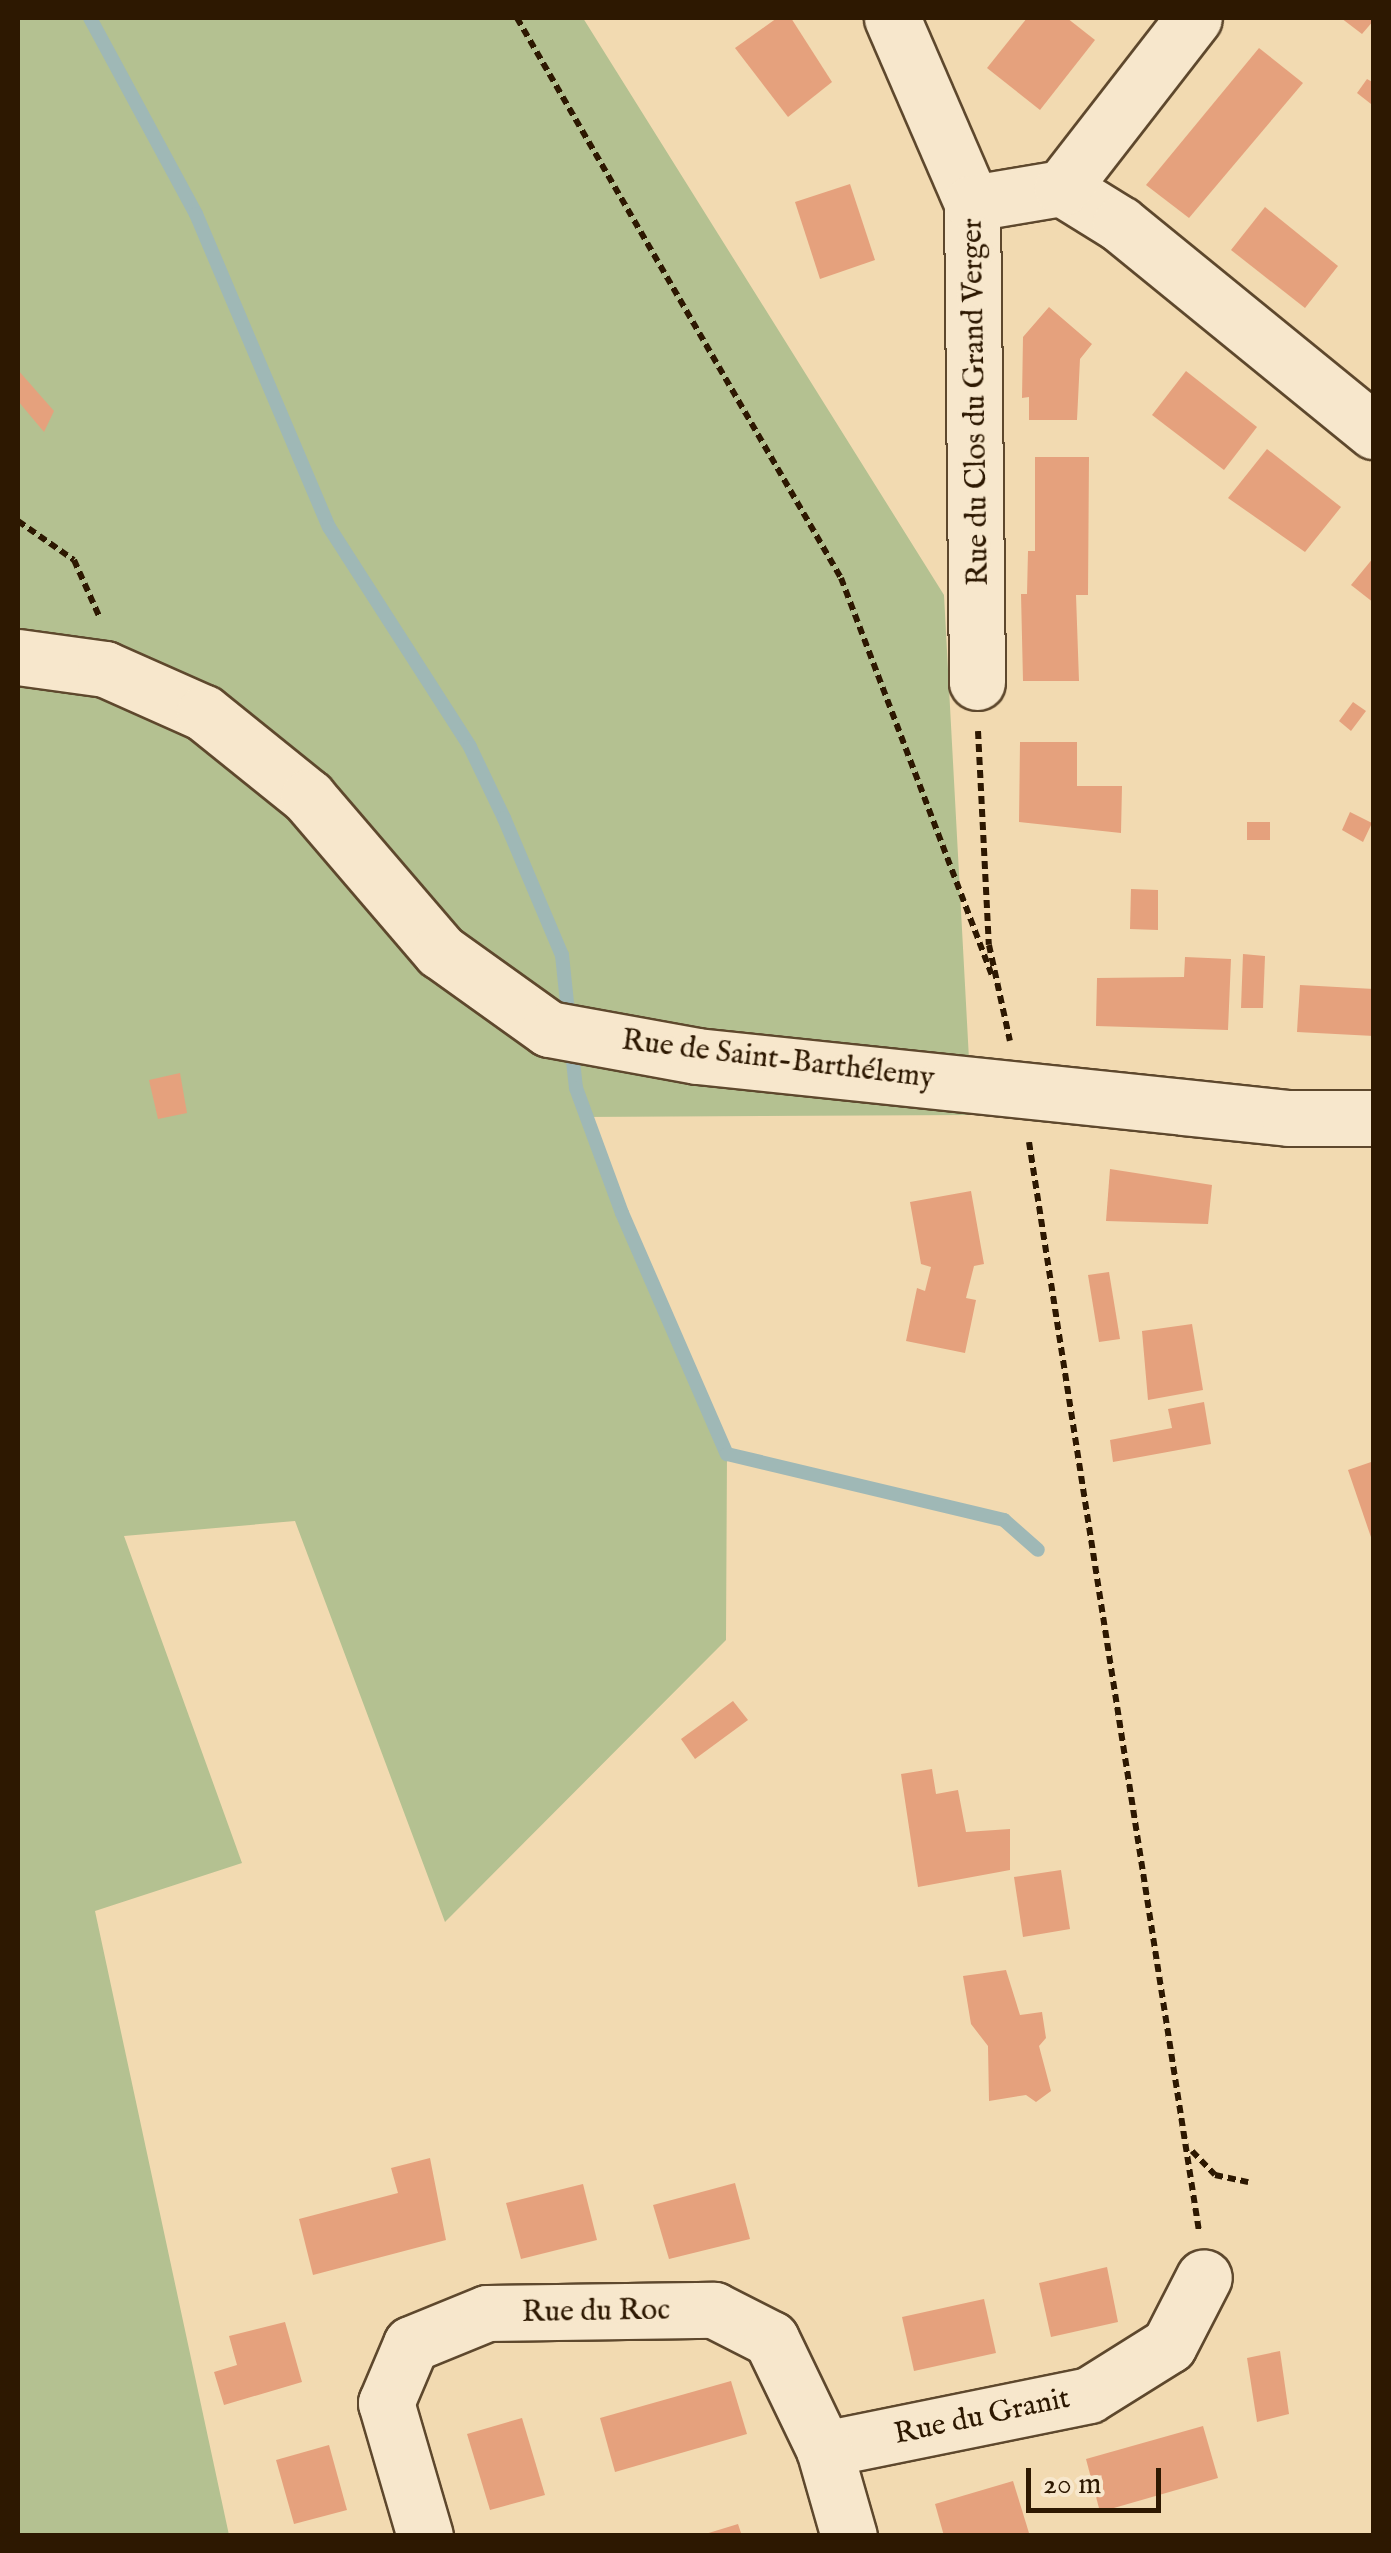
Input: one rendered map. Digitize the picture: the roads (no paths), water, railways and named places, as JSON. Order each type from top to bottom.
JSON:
[{"type":"street","name":"Rue du Clos du Grand Verger","points":[[892,18],[972,203],[977,682]]},
{"type":"street","points":[[1062,188],[1194,18]]},
{"type":"street","points":[[972,203],[1062,188],[1120,224],[1374,430]]},
{"type":"street","name":"Rue de Saint-Barthélemy","points":[[18,658],[105,669],[219,725],[308,798],[440,951],[550,1029],[697,1056],[1020,1086],[1289,1118],[1374,1118]]},
{"type":"street","name":"Rue du Granit","points":[[824,2450],[1089,2395],[1170,2345],[1204,2277]]},
{"type":"street","name":"Rue du Roc","points":[[426,2536],[386,2403],[412,2344],[487,2313],[714,2310],[771,2339],[824,2450],[849,2536]]},
{"type":"waterway","points":[[90,18],[196,214],[329,527],[470,747],[504,818],[562,955],[569,1022]]},
{"type":"waterway","points":[[571,1043],[576,1088],[622,1213],[727,1454],[1004,1520],[1038,1550]]}]
